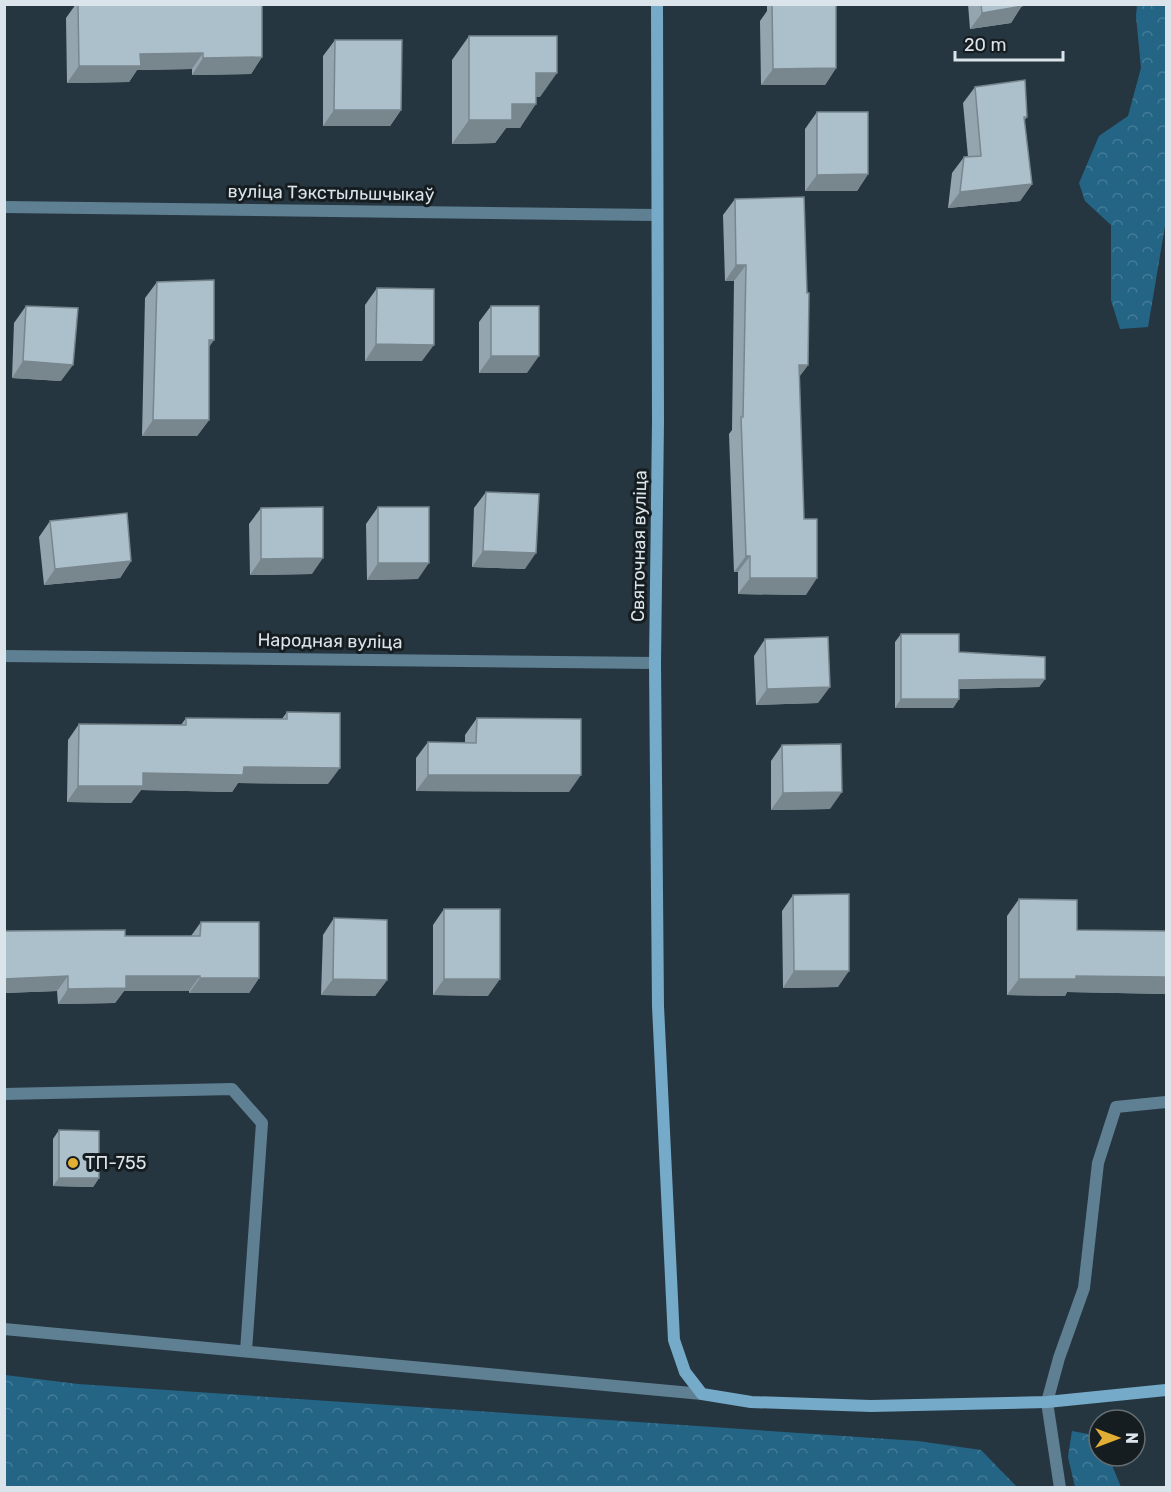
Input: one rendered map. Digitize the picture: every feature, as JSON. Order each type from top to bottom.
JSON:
[{"type":"street","name":"Святочная вуліца","points":[[657,4],[658,421],[655,663],[658,1006],[674,1340],[686,1372],[702,1394]]},
{"type":"street","name":"вуліца Тэкстыльшчыкаў","points":[[4,207],[657,215]]},
{"type":"street","name":"Народная вуліца","points":[[4,656],[655,663]]},
{"type":"street","points":[[4,1094],[232,1089],[262,1123],[246,1351]]},
{"type":"street","points":[[1060,1488],[1047,1402],[1059,1358],[1083,1288],[1098,1163],[1116,1107],[1167,1102]]},
{"type":"street","points":[[4,1329],[702,1394],[751,1402],[871,1406],[1047,1402],[1167,1390]]},
{"type":"green space","points":[[1137,5],[1166,5],[1166,224],[1148,327],[1120,329],[1111,300],[1111,225],[1085,201],[1079,183],[1099,136],[1128,116],[1141,68]]},
{"type":"green space","points":[[5,1375],[78,1384],[918,1441],[981,1450],[1017,1487],[5,1487]]},
{"type":"green space","points":[[1072,1431],[1087,1434],[1087,1468],[1113,1468],[1121,1487],[1075,1487],[1068,1457]]},
{"type":"building","points":[[78,4],[262,4],[262,57],[203,58],[203,53],[140,54],[141,66],[79,66]]},
{"type":"building","points":[[772,4],[836,4],[836,68],[773,69]]},
{"type":"building","points":[[981,4],[1022,4],[1022,6],[982,13]]},
{"type":"building","points":[[469,36],[557,36],[557,73],[536,73],[536,104],[512,104],[512,120],[469,120]]},
{"type":"building","points":[[335,40],[402,40],[401,110],[334,110]]},
{"type":"building","points":[[1025,80],[1027,117],[1024,117],[1032,184],[960,192],[964,157],[981,156],[975,87]]},
{"type":"building","points":[[817,112],[868,112],[868,174],[817,175]]},
{"type":"building","points":[[804,197],[807,293],[809,293],[808,365],[799,365],[804,519],[817,519],[817,578],[750,578],[750,556],[746,556],[741,417],[743,417],[746,265],[736,265],[735,199]]},
{"type":"building","points":[[214,280],[214,340],[209,340],[209,420],[153,420],[157,282]]},
{"type":"building","points":[[377,288],[434,289],[434,345],[376,344]]},
{"type":"building","points":[[26,306],[78,308],[73,365],[23,361]]},
{"type":"building","points":[[491,306],[539,306],[539,356],[491,356]]},
{"type":"building","points":[[486,492],[539,494],[536,553],[483,551]]},
{"type":"building","points":[[323,507],[323,558],[261,559],[261,508]]},
{"type":"building","points":[[378,507],[429,507],[429,563],[378,563]]},
{"type":"building","points":[[127,513],[131,561],[55,569],[50,521]]},
{"type":"building","points":[[901,634],[959,634],[959,652],[1045,657],[1045,679],[959,680],[959,699],[901,699]]},
{"type":"building","points":[[828,637],[830,687],[767,689],[765,639]]},
{"type":"building","points":[[287,712],[340,713],[340,768],[244,767],[243,775],[143,773],[143,786],[78,786],[79,724],[186,725],[186,718],[287,719]]},
{"type":"building","points":[[477,718],[581,719],[581,775],[428,775],[428,742],[476,743]]},
{"type":"building","points":[[841,744],[842,792],[783,793],[782,745]]},
{"type":"building","points":[[849,894],[849,971],[794,971],[793,895]]},
{"type":"building","points":[[1019,899],[1077,900],[1077,930],[1167,931],[1167,977],[1076,976],[1076,979],[1019,979]]},
{"type":"building","points":[[444,909],[500,909],[500,979],[444,979]]},
{"type":"building","points":[[334,918],[387,920],[387,980],[333,979]]},
{"type":"building","points":[[201,922],[259,922],[259,978],[126,976],[126,988],[68,989],[68,976],[4,979],[4,931],[125,930],[125,936],[200,936]]},
{"type":"building","name":"ТП-755","points":[[59,1130],[99,1131],[99,1178],[59,1178]]},
{"type":"place","name":"ТП-755","points":[[73,1163]]}]
